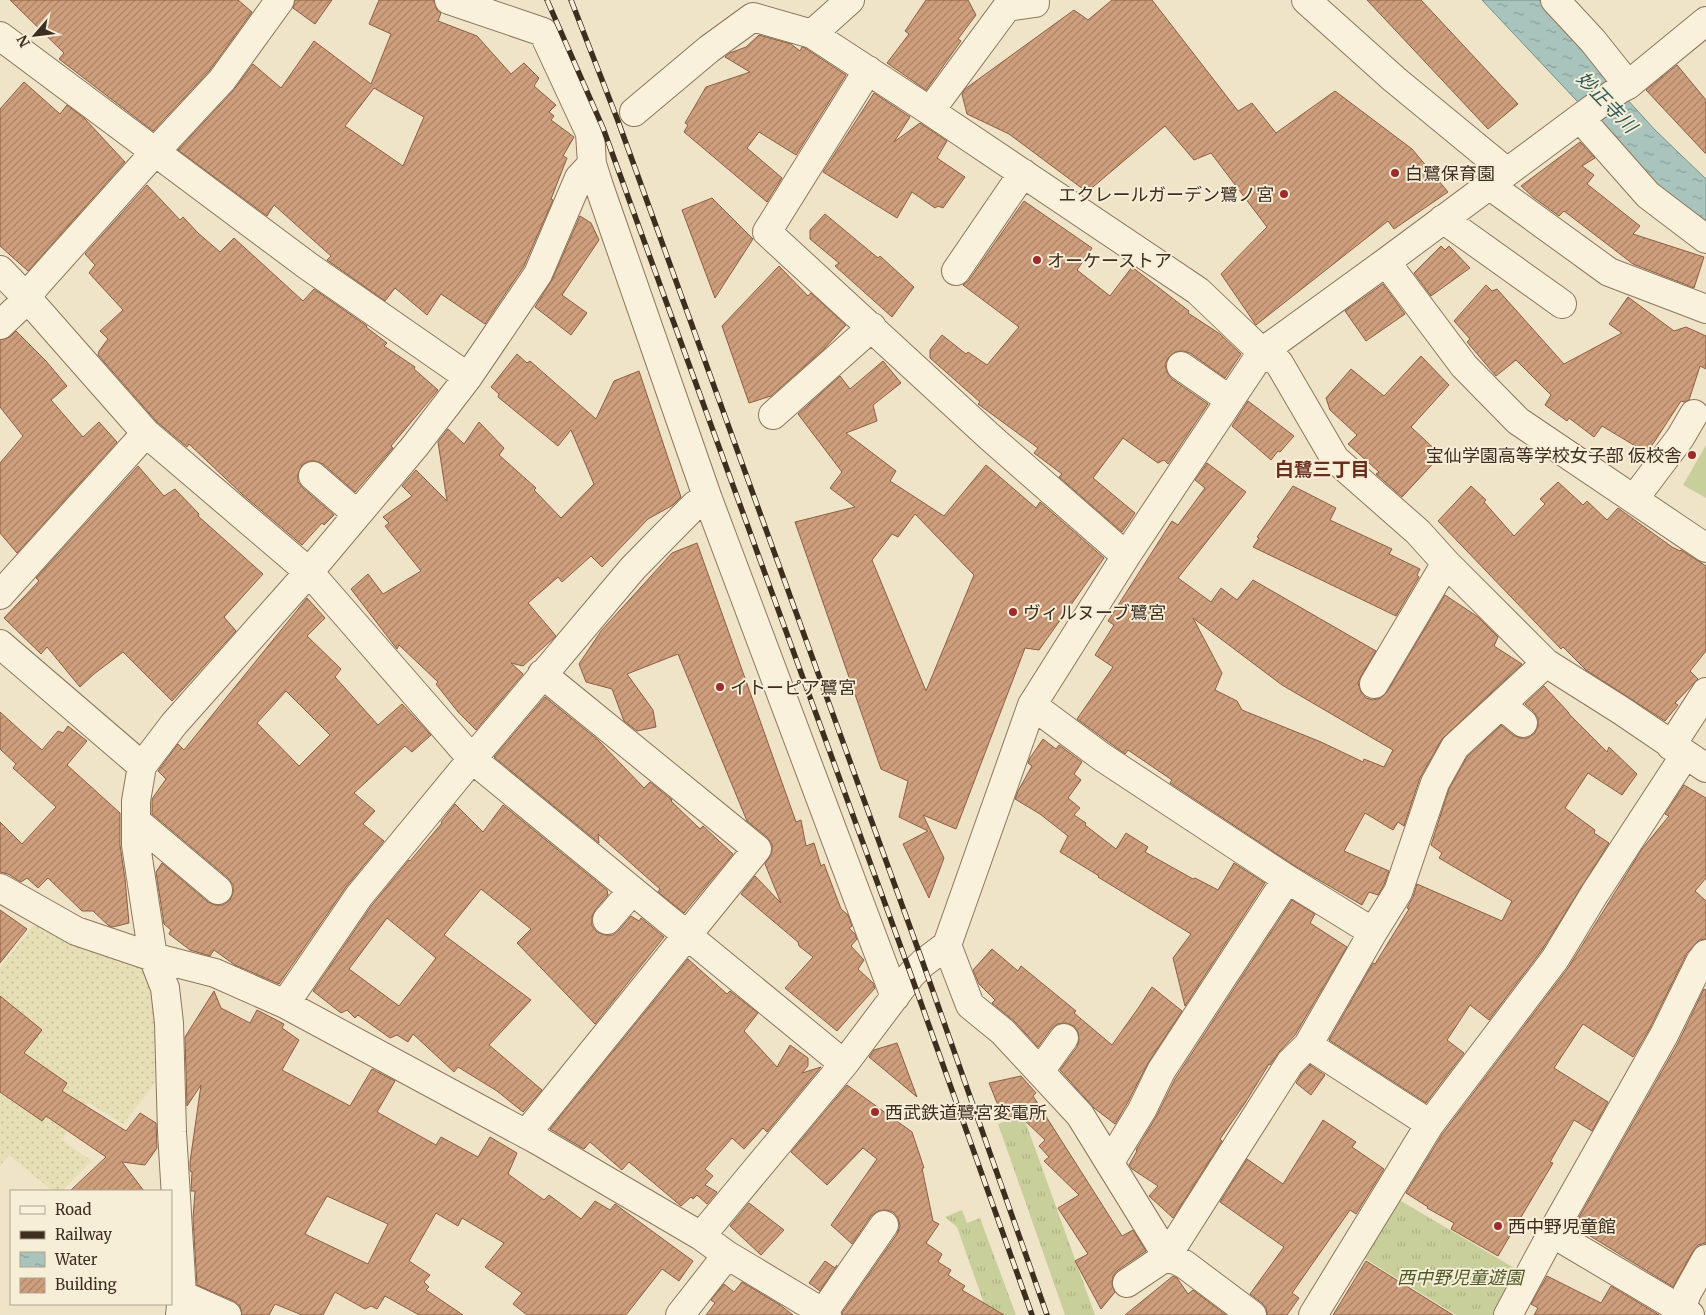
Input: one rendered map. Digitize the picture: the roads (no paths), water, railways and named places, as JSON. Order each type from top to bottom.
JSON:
[{"type":"street","points":[[0,325],[27,298],[36,285],[222,80],[280,0]]},
{"type":"street","points":[[449,0],[543,32],[590,134],[592,164],[634,291],[708,499],[895,997]]},
{"type":"street","points":[[812,34],[850,0]]},
{"type":"street","points":[[1306,0],[1394,79],[1498,179],[1608,272],[1706,309]]},
{"type":"street","points":[[1555,0],[1593,41],[1624,87]]},
{"type":"street","points":[[930,111],[1007,7],[1035,3]]},
{"type":"street","points":[[634,112],[709,49],[753,17],[812,34],[1198,290],[1262,352],[1279,363],[1335,459],[1418,532],[1546,664],[1559,670],[1687,756]]},
{"type":"street","points":[[701,1236],[844,1064],[911,975],[923,963],[947,946],[1032,705],[1126,556],[1262,352],[1624,87],[1706,20]]},
{"type":"street","points":[[0,36],[308,266],[468,377]]},
{"type":"street","points":[[868,70],[767,232],[990,438],[1126,556]]},
{"type":"street","points":[[1583,116],[1648,195],[1706,239]]},
{"type":"street","points":[[227,1315],[181,1305],[172,1132],[169,1022],[165,988],[153,957],[136,846],[136,801],[142,766],[174,724],[309,572],[415,446],[468,377],[538,274],[579,178],[592,164]]},
{"type":"street","points":[[956,271],[1023,173]]},
{"type":"street","points":[[1444,220],[1562,304]]},
{"type":"street","points":[[1386,262],[1464,366],[1518,421],[1706,548]]},
{"type":"street","points":[[0,270],[146,433],[309,572],[472,759],[844,1064]]},
{"type":"street","points":[[773,414],[872,327]]},
{"type":"street","points":[[1181,366],[1230,400]]},
{"type":"street","points":[[1634,499],[1680,438],[1694,414]]},
{"type":"street","points":[[0,595],[146,433]]},
{"type":"street","points":[[313,476],[357,514]]},
{"type":"street","points":[[284,1004],[360,896],[542,674],[633,568],[695,505],[708,499]]},
{"type":"street","points":[[1374,684],[1446,563]]},
{"type":"street","points":[[0,644],[142,766]]},
{"type":"street","points":[[1127,1283],[1167,1256],[1290,1063],[1308,1044],[1398,892],[1435,783],[1455,747],[1546,664]]},
{"type":"street","points":[[526,1134],[757,849],[542,674]]},
{"type":"street","points":[[1313,1315],[1430,1124],[1555,959],[1595,893],[1687,756],[1706,692]]},
{"type":"street","points":[[1032,705],[1102,757],[1287,879],[1373,932]]},
{"type":"street","points":[[1501,705],[1523,723]]},
{"type":"street","points":[[136,821],[218,890]]},
{"type":"street","points":[[1110,1162],[1142,1110],[1161,1072],[1287,879]]},
{"type":"street","points":[[0,888],[76,931],[153,957],[215,973],[284,1004],[526,1134],[701,1236],[727,1255],[825,1314],[884,1225]]},
{"type":"street","points":[[607,920],[632,891]]},
{"type":"street","points":[[947,946],[970,1006],[1003,1032],[1080,1115],[1167,1256],[1184,1264],[1252,1315]]},
{"type":"street","points":[[1508,1315],[1552,1232],[1664,1035],[1700,962],[1706,954]]},
{"type":"street","points":[[1040,1070],[1064,1038]]},
{"type":"street","points":[[1308,1044],[1430,1124]]},
{"type":"street","points":[[1552,1232],[1683,1313],[1686,1294],[1706,1259]]},
{"type":"street","points":[[680,1315],[727,1255]]},
{"type":"water","name":"妙正寺川","points":[[1482,0],[1539,0],[1615,81],[1625,97],[1655,130],[1706,179],[1706,232],[1686,217]]},
{"type":"railway","points":[[547,0],[603,128],[911,975],[1032,1315]]},
{"type":"railway","points":[[571,0],[618,121],[923,963],[1047,1315]]},
{"type":"place","name":"白鷺保育園","points":[[1395,173]]},
{"type":"place","name":"エクレールガーデン鷺ノ宮","points":[[1284,194]]},
{"type":"place","name":"オーケーストア","points":[[1037,260]]},
{"type":"place","name":"宝仙学園高等学校女子部 仮校舎","points":[[1692,455]]},
{"type":"place","name":"ヴィルヌーブ鷺宮","points":[[1013,612]]},
{"type":"place","name":"イトーピア鷺宮","points":[[720,687]]},
{"type":"place","name":"西武鉄道鷺宮変電所","points":[[875,1112]]},
{"type":"place","name":"西中野児童館","points":[[1498,1226]]},
{"type":"district","name":"白鷺三丁目","points":[[1322,469]]},
{"type":"park label","name":"西中野児童遊園","points":[[1460,1277]]}]
